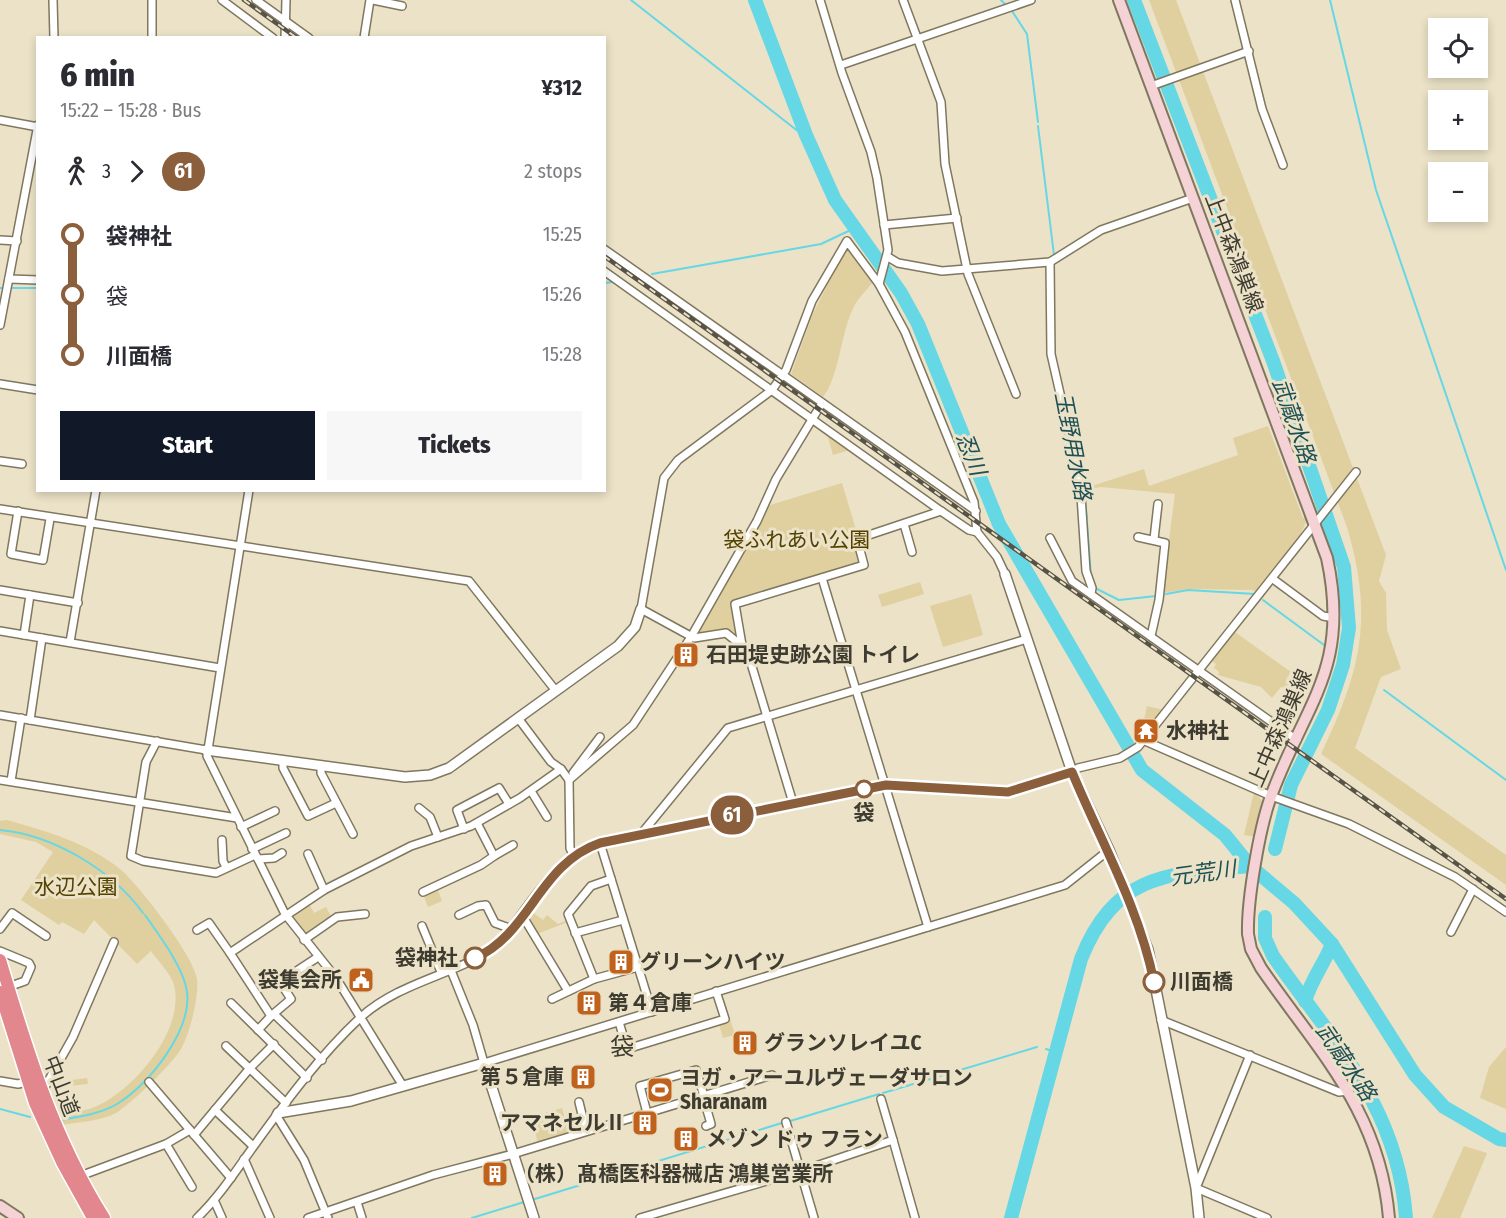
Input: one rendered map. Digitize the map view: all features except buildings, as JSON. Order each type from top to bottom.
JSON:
[{"type":"highway","name":"中山道","points":[[0,960],[4,989],[27,1082],[62,1162],[93,1218]]},
{"type":"highway","name":"中山道","points":[[4,989],[40,1089],[80,1176],[104,1218]]},
{"type":"main road","name":"上中森鴻巣線","points":[[1119,0],[1154,85],[1193,198],[1318,521],[1329,569],[1334,618],[1327,670],[1275,797],[1260,844],[1248,934],[1257,962],[1350,1091],[1368,1127],[1379,1158],[1389,1218]]},
{"type":"main road","points":[[0,1206],[18,1218]]},
{"type":"street","points":[[53,0],[54,36]]},
{"type":"street","points":[[152,0],[152,36]]},
{"type":"street","points":[[222,0],[270,36]]},
{"type":"street","points":[[256,0],[306,36]]},
{"type":"street","points":[[285,36],[286,0]]},
{"type":"street","points":[[364,36],[372,0],[402,6]]},
{"type":"street","points":[[820,0],[842,65],[842,73],[871,152],[888,257],[880,282]]},
{"type":"street","points":[[903,0],[941,102],[944,118],[944,156],[967,268],[1016,394]]},
{"type":"street","points":[[842,65],[1031,0]]},
{"type":"street","points":[[1234,0],[1249,51],[1262,109],[1283,165]]},
{"type":"street","points":[[1154,85],[1249,51]]},
{"type":"street","points":[[0,120],[36,126]]},
{"type":"street","points":[[0,325],[36,131]]},
{"type":"street","points":[[888,257],[898,262],[938,271],[1050,262],[1101,230],[1193,198]]},
{"type":"street","points":[[884,225],[957,218]]},
{"type":"street","points":[[0,240],[16,241]]},
{"type":"street","points":[[0,715],[206,750],[405,777],[430,775],[449,768],[618,646],[635,627],[641,609],[664,478],[678,460],[772,390],[783,375],[812,301],[847,241],[880,282],[914,351],[976,510],[977,532],[997,557],[1005,574],[1072,772],[1109,850],[1148,950],[1196,1188],[1199,1218]]},
{"type":"street","points":[[606,250],[976,510]]},
{"type":"street","points":[[1050,262],[1051,354],[1082,492],[1086,571],[1092,588],[1091,594]]},
{"type":"street","points":[[606,272],[941,511],[969,530],[977,532]]},
{"type":"street","points":[[9,279],[36,280]]},
{"type":"street","points":[[0,384],[36,390]]},
{"type":"street","points":[[568,780],[633,725],[691,637],[757,521],[776,479],[814,420],[822,403]]},
{"type":"street","points":[[0,461],[22,464]]},
{"type":"street","points":[[197,1218],[231,1179],[277,1114],[360,1018],[380,1003],[441,972],[489,952],[501,943],[555,872],[573,855],[600,843],[642,833],[886,785],[1008,792],[1120,758],[1138,747],[1356,472]]},
{"type":"street","points":[[70,642],[96,492]]},
{"type":"street","points":[[249,492],[206,750],[285,914],[336,978],[403,1086]]},
{"type":"street","points":[[1154,539],[1158,504]]},
{"type":"street","points":[[0,510],[469,581],[556,691]]},
{"type":"street","points":[[742,645],[735,604],[864,565],[857,538],[941,511]]},
{"type":"street","points":[[18,513],[91,524]]},
{"type":"street","points":[[18,513],[11,554],[43,560],[50,519]]},
{"type":"street","points":[[904,524],[912,552]]},
{"type":"street","points":[[1138,537],[1165,543],[1159,600],[1151,636]]},
{"type":"street","points":[[1050,538],[1072,581],[1297,740]]},
{"type":"street","points":[[822,578],[928,927]]},
{"type":"street","points":[[1273,579],[1323,616],[1334,618]]},
{"type":"street","points":[[0,590],[78,603]]},
{"type":"street","points":[[24,635],[30,595]]},
{"type":"street","points":[[641,609],[691,637],[726,633],[747,650],[793,803]]},
{"type":"street","points":[[0,631],[220,668]]},
{"type":"street","points":[[30,720],[42,638]]},
{"type":"street","points":[[642,833],[728,728],[1027,639]]},
{"type":"street","points":[[11,781],[21,718]]},
{"type":"street","points":[[518,718],[551,762],[561,769],[568,780],[570,848],[573,855]]},
{"type":"street","points":[[568,780],[600,737]]},
{"type":"street","points":[[157,741],[146,762],[133,857],[143,861],[216,873],[255,855],[286,833]]},
{"type":"street","points":[[1145,741],[1275,797],[1349,824],[1455,877],[1506,912]]},
{"type":"street","points":[[283,760],[283,768],[308,816],[336,803]]},
{"type":"street","points":[[321,765],[321,772],[353,834]]},
{"type":"street","points":[[230,953],[324,890],[394,854],[477,823],[531,791],[561,769]]},
{"type":"street","points":[[0,780],[237,818]]},
{"type":"street","points":[[464,829],[457,810],[499,789],[509,804]]},
{"type":"street","points":[[531,791],[547,817]]},
{"type":"street","points":[[419,808],[430,817],[438,837]]},
{"type":"street","points":[[242,827],[275,812]]},
{"type":"street","points":[[477,823],[494,856]]},
{"type":"street","points":[[222,840],[223,861],[226,867]]},
{"type":"street","points":[[600,843],[652,1012]]},
{"type":"street","points":[[423,892],[481,865],[513,845]]},
{"type":"street","points":[[277,1114],[351,1101],[484,1063],[1065,885],[1109,850]]},
{"type":"street","points":[[255,855],[274,858],[282,853]]},
{"type":"street","points":[[308,854],[324,890]]},
{"type":"street","points":[[594,979],[568,914],[591,886],[611,879]]},
{"type":"street","points":[[1451,932],[1473,889]]},
{"type":"street","points":[[459,915],[478,906],[486,905],[495,923],[512,929]]},
{"type":"street","points":[[0,929],[12,913],[46,936]]},
{"type":"street","points":[[304,940],[337,916],[365,914]]},
{"type":"street","points":[[522,915],[568,991]]},
{"type":"street","points":[[575,933],[623,920]]},
{"type":"street","points":[[197,930],[209,923],[273,1015],[322,1060]]},
{"type":"street","points":[[422,926],[441,972]]},
{"type":"street","points":[[40,1089],[46,1085],[73,1037],[114,942]]},
{"type":"street","points":[[0,951],[29,963],[31,967],[25,981],[4,989]]},
{"type":"street","points":[[258,1030],[291,999],[280,982],[318,957]]},
{"type":"street","points":[[552,999],[594,979],[638,967]]},
{"type":"street","points":[[450,968],[473,1025],[534,1218]]},
{"type":"street","points":[[619,1022],[627,1049],[725,1019],[716,991]]},
{"type":"street","points":[[231,1003],[307,1078]]},
{"type":"street","points":[[1161,1020],[1339,1092],[1350,1091]]},
{"type":"street","points":[[80,1176],[192,1133],[274,1044]]},
{"type":"street","points":[[226,1046],[286,1103]]},
{"type":"street","points":[[1196,1188],[1250,1055]]},
{"type":"street","points":[[647,1113],[640,1086],[696,1070],[711,1124]]},
{"type":"street","points":[[308,1218],[327,1215],[433,1175],[513,1154],[772,1075]]},
{"type":"street","points":[[0,1081],[18,1084],[27,1082]]},
{"type":"street","points":[[148,1082],[231,1179]]},
{"type":"street","points":[[881,1099],[915,1218]]},
{"type":"street","points":[[579,1102],[586,1131]]},
{"type":"street","points":[[215,1110],[253,1146]]},
{"type":"street","points":[[277,1114],[304,1160],[327,1215]]},
{"type":"street","points":[[786,1122],[814,1218]]},
{"type":"street","points":[[640,1218],[801,1171],[892,1140]]},
{"type":"street","points":[[166,1144],[192,1187]]},
{"type":"street","points":[[244,1159],[270,1218]]},
{"type":"street","points":[[1196,1188],[1267,1218]]},
{"type":"street","points":[[214,1200],[222,1218]]},
{"type":"street","points":[[357,1202],[362,1218]]},
{"type":"green space","points":[[1149,0],[1176,0],[1386,555],[1379,581],[1386,593],[1387,630],[1401,669],[1381,677],[1355,748],[1506,855],[1506,885],[1321,754],[1346,696],[1359,644],[1360,589],[1355,560],[1347,527]]},
{"type":"green space","points":[[847,245],[873,282],[853,309],[836,369],[823,397],[791,374],[812,316]]},
{"type":"green space","points":[[1268,426],[1303,518],[1308,517],[1296,545],[1258,593],[1252,590],[1189,589],[1162,593],[1175,494],[1101,487],[1089,489],[1089,487],[1144,469],[1149,486],[1238,455],[1233,438]]},
{"type":"green space","points":[[827,434],[850,450],[833,455]]},
{"type":"green space","name":"袋ふれあい公園","points":[[842,483],[857,533],[853,535],[860,564],[731,602],[740,633],[738,636],[729,629],[694,634],[767,506]]},
{"type":"green space","points":[[920,582],[924,594],[882,607],[878,595]]},
{"type":"green space","points":[[971,594],[983,635],[943,647],[930,606]]},
{"type":"green space","points":[[1235,632],[1291,672],[1286,679],[1290,683],[1287,688],[1281,687],[1272,698],[1261,687],[1218,675],[1219,672],[1214,668],[1216,664],[1212,661]]},
{"type":"green space","points":[[1147,706],[1164,710],[1148,731],[1142,730]]},
{"type":"green space","points":[[1254,792],[1264,803],[1257,837],[1244,835]]},
{"type":"green space","name":"水辺公園","points":[[7,820],[51,833],[80,845],[120,869],[139,889],[175,937],[186,953],[197,979],[193,1015],[181,1049],[141,1093],[110,1116],[62,1125],[57,1115],[85,1110],[101,1104],[130,1083],[143,1069],[156,1054],[172,1019],[176,1002],[174,985],[151,951],[137,964],[94,920],[84,934],[62,922],[59,925],[21,900],[53,852],[36,842],[0,834],[0,821]]},
{"type":"green space","points":[[437,888],[442,901],[428,907],[423,894]]},
{"type":"green space","points":[[309,904],[314,913],[326,907],[332,918],[304,935],[290,916]]},
{"type":"green space","points":[[532,912],[543,920],[547,915],[558,924],[567,920],[568,922],[537,934],[527,914],[530,915]]},
{"type":"green space","points":[[724,999],[735,1035],[723,1038],[719,1024],[728,1021],[722,1000]]},
{"type":"green space","points":[[1506,1047],[1506,1109],[1480,1098],[1489,1067]]},
{"type":"green space","points":[[87,1078],[88,1084],[49,1088],[50,1083]]},
{"type":"green space","points":[[562,1108],[569,1134],[538,1143],[531,1117]]},
{"type":"green space","points":[[1464,1146],[1487,1153],[1460,1218],[1432,1218]]},
{"type":"waterway","points":[[631,0],[799,132],[806,135]]},
{"type":"waterway","name":"忍川","points":[[755,0],[806,135],[835,200],[901,293],[918,324],[999,524],[1142,770],[1225,835],[1250,866],[1294,903],[1332,944],[1415,1075],[1444,1107],[1499,1139],[1506,1140]]},
{"type":"waterway","name":"玉野用水路","points":[[1001,0],[1005,4]]},
{"type":"waterway","name":"武蔵水路","points":[[1134,0],[1273,361],[1344,567],[1349,628],[1343,665],[1328,710],[1291,785],[1275,849]]},
{"type":"waterway","points":[[1330,0],[1376,190],[1506,570]]},
{"type":"waterway","name":"玉野用水路","points":[[1012,11],[1027,34],[1038,122]]},
{"type":"waterway","name":"玉野用水路","points":[[1038,126],[1054,255]]},
{"type":"waterway","points":[[652,274],[821,244],[855,228]]},
{"type":"waterway","name":"玉野用水路","points":[[1053,266],[1054,275]]},
{"type":"waterway","points":[[606,283],[613,282]]},
{"type":"waterway","points":[[0,288],[36,288]]},
{"type":"waterway","name":"玉野用水路","points":[[1084,487],[1087,519]]},
{"type":"waterway","name":"玉野用水路","points":[[1087,522],[1091,576]]},
{"type":"waterway","name":"玉野用水路","points":[[1097,589],[1119,600],[1156,596]]},
{"type":"waterway","name":"玉野用水路","points":[[1166,594],[1188,590],[1255,594]]},
{"type":"waterway","name":"玉野用水路","points":[[1263,600],[1324,645]]},
{"type":"waterway","name":"玉野用水路","points":[[1384,690],[1506,780]]},
{"type":"waterway","points":[[0,830],[40,839],[80,857],[115,883],[143,913]]},
{"type":"waterway","name":"元荒川","points":[[1011,1218],[1081,959],[1095,931],[1110,909],[1128,894],[1148,883],[1194,871],[1250,866]]},
{"type":"waterway","points":[[60,1120],[104,1110],[129,1095],[155,1070],[183,1023],[187,1007],[185,983],[170,952],[145,915]]},
{"type":"waterway","name":"武蔵水路","points":[[1265,917],[1265,938],[1273,956],[1340,1048],[1376,1109],[1390,1142],[1400,1178],[1406,1218]]},
{"type":"waterway","points":[[1305,1001],[1332,944]]},
{"type":"waterway","points":[[883,1093],[1037,1047]]},
{"type":"waterway","points":[[1046,1049],[1055,1052]]},
{"type":"waterway","points":[[787,1122],[879,1094]]},
{"type":"waterway","points":[[0,1109],[30,1117]]},
{"type":"waterway","points":[[535,1199],[785,1122]]},
{"type":"waterway","points":[[472,1218],[524,1202]]},
{"type":"railway","points":[[244,0],[294,36]]},
{"type":"railway","points":[[606,257],[1506,899]]},
{"type":"bus line","name":"61","points":[[475,958],[501,943],[564,862],[579,851],[608,840],[886,785],[1008,792],[1072,772],[1109,850],[1135,914],[1148,950],[1154,982]]},
{"type":"place","name":"石田堤史跡公園 トイレ","points":[[686,655]]},
{"type":"place","name":"水神社","points":[[1146,731]]},
{"type":"place","name":"袋","points":[[864,789]]},
{"type":"place","name":"袋神社","points":[[475,958]]},
{"type":"place","name":"グリーンハイツ","points":[[621,962]]},
{"type":"place","name":"袋集会所","points":[[361,980]]},
{"type":"place","name":"川面橋","points":[[1154,982]]},
{"type":"place","name":"第４倉庫","points":[[589,1003]]},
{"type":"place","name":"グランソレイユC","points":[[745,1043]]},
{"type":"place","name":"第５倉庫","points":[[583,1077]]},
{"type":"place","name":"ヨガ・アーユルヴェーダサロン Sharanam","points":[[660,1090]]},
{"type":"place","name":"アマネセルⅡ","points":[[645,1123]]},
{"type":"place","name":"メゾン ドゥ フラン","points":[[686,1139]]},
{"type":"place","name":"（株）髙橋医科器械店 鴻巣営業所","points":[[495,1174]]},
{"type":"district","name":"袋","points":[[622,1047]]}]
